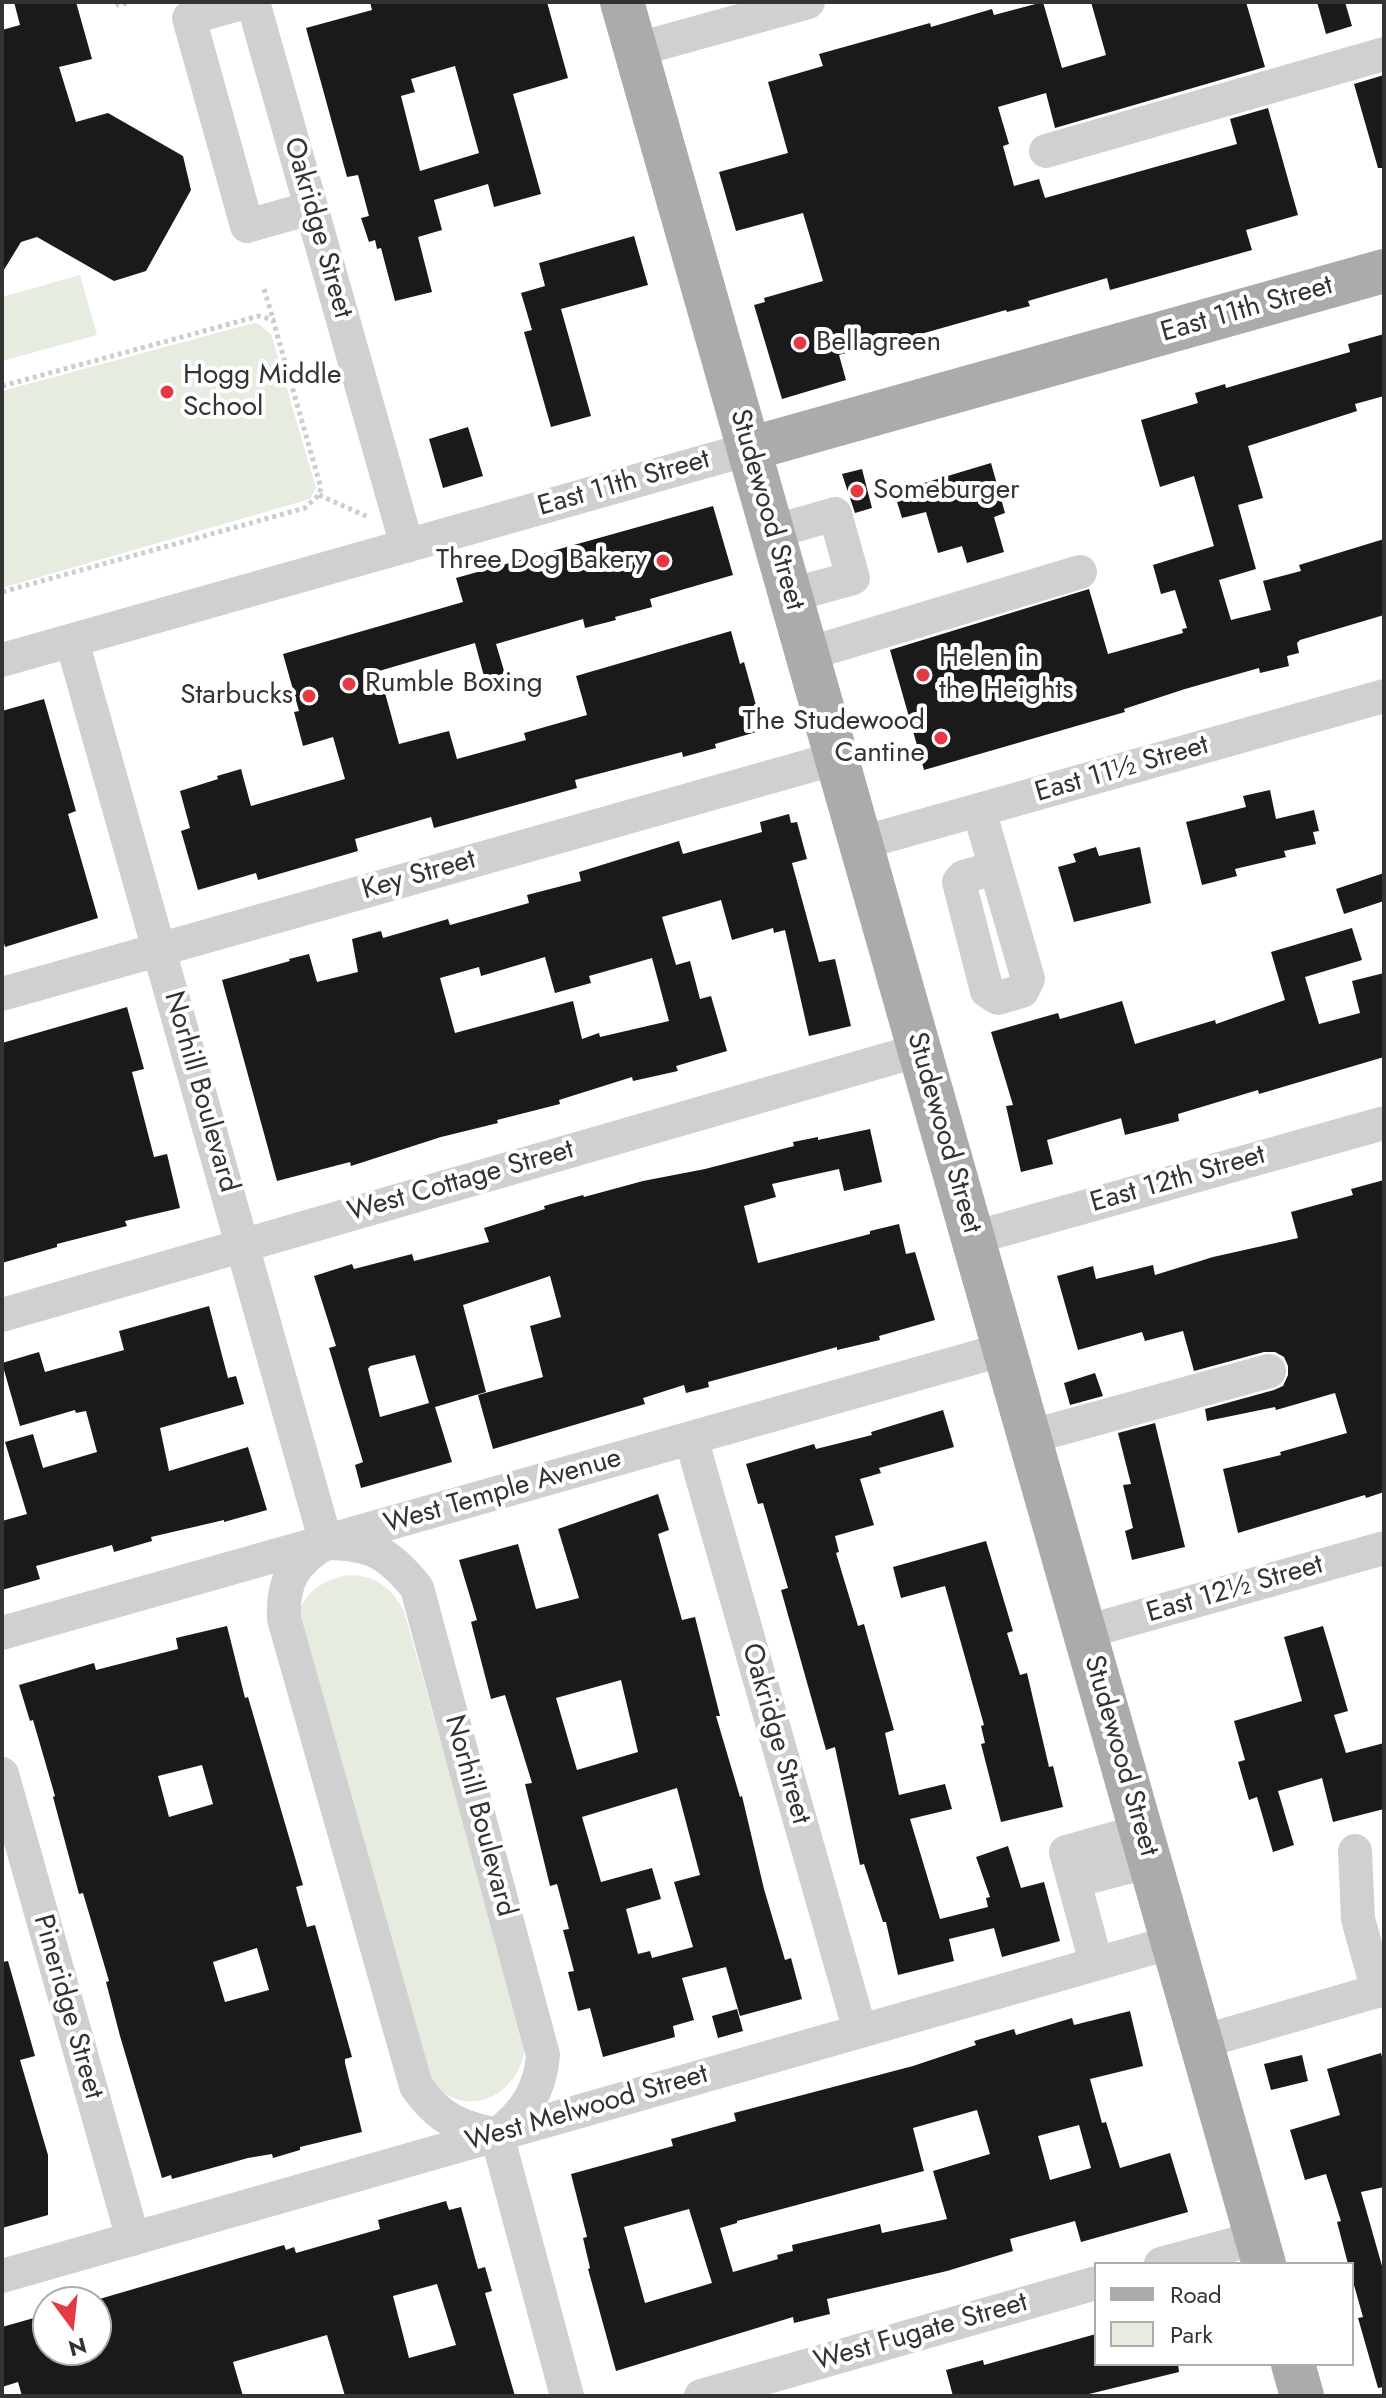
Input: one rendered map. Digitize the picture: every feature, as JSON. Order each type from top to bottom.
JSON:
[{"type":"main road","name":"Studewood Street","points":[[622,2],[1261,2251]]},
{"type":"main road","name":"East 11th Street","points":[[749,449],[1384,271]]},
{"type":"main road","points":[[1294,2366],[1302,2396]]},
{"type":"street","points":[[246,2],[189,18],[247,226],[311,208]]},
{"type":"street","name":"Oakridge Street","points":[[253,2],[407,546]]},
{"type":"street","points":[[635,50],[808,2]]},
{"type":"street","points":[[1046,151],[1384,54]]},
{"type":"street","name":"East 11th Street","points":[[2,660],[749,449]]},
{"type":"street","points":[[772,532],[835,514],[853,578],[791,595]]},
{"type":"street","points":[[807,654],[1080,572]]},
{"type":"street","name":"Norhill Boulevard","points":[[72,641],[326,1543],[357,1543],[381,1553],[401,1568],[417,1588],[543,2055],[536,2092],[526,2109],[497,2135]]},
{"type":"street","name":"East 11½ Street","points":[[861,843],[1384,696]]},
{"type":"street","name":"Key Street","points":[[2,994],[837,758]]},
{"type":"street","points":[[979,810],[1028,979],[1022,991]]},
{"type":"street","name":"West Cottage Street","points":[[2,1315],[920,1050]]},
{"type":"street","name":"East 12th Street","points":[[973,1238],[1384,1123]]},
{"type":"street","name":"West Temple Avenue","points":[[2,1633],[1005,1349]]},
{"type":"street","points":[[1029,1437],[1269,1371]]},
{"type":"street","name":"Oakridge Street","points":[[691,1438],[860,2031]]},
{"type":"street","points":[[326,1543],[303,1557],[293,1571],[285,1594],[284,1619],[416,2086],[441,2115],[458,2125],[497,2135],[567,2396]]},
{"type":"street","name":"East 12½ Street","points":[[1085,1632],[1384,1548]]},
{"type":"street","name":"Pineridge Street","points":[[2,1774],[133,2239]]},
{"type":"street","points":[[1096,1963],[1070,1867],[1146,1846]]},
{"type":"street","points":[[1201,2042],[1381,1990],[1358,1919],[1355,1851]]},
{"type":"street","name":"West Melwood Street","points":[[2,2276],[1173,1942]]},
{"type":"street","points":[[1176,2262],[1261,2251]]},
{"type":"street","name":"West Fugate Street","points":[[701,2396],[1094,2284]]},
{"type":"path","points":[[117,2],[118,5],[131,2]]},
{"type":"path","points":[[2,592],[305,508],[319,495],[321,488],[264,289]]},
{"type":"path","points":[[2,386],[259,316],[273,320]]},
{"type":"path","points":[[319,495],[372,519]]},
{"type":"green space","points":[[80,275],[97,335],[2,361],[2,297]]},
{"type":"green space","points":[[254,323],[271,334],[316,488],[310,499],[2,588],[2,391]]},
{"type":"green space","points":[[348,1575],[366,1577],[381,1584],[394,1595],[404,1611],[524,2037],[520,2067],[502,2090],[489,2098],[460,2100],[445,2094],[424,2070],[298,1613],[317,1587]]},
{"type":"building","points":[[14,2],[76,2],[92,59],[59,67],[76,122],[108,113],[183,156],[191,190],[146,271],[114,281],[37,237],[21,242],[2,273],[2,30],[20,25]]},
{"type":"building","points":[[370,2],[547,2],[568,78],[513,94],[541,194],[494,207],[488,184],[434,200],[442,230],[418,237],[432,292],[395,301],[381,248],[377,249],[375,240],[369,242],[361,218],[369,216],[358,175],[347,177],[306,28],[372,10]],"holes":[[[455,66],[479,153],[420,171],[401,96],[415,92],[411,79]]]},
{"type":"building","points":[[1043,2],[1062,68],[1106,55],[1091,2],[1246,2],[1265,67],[1055,128],[1046,93],[998,107],[1009,144],[1003,146],[1014,186],[1039,179],[1045,198],[1237,144],[1230,119],[1268,108],[1298,215],[1246,230],[1252,250],[1110,290],[1107,278],[1028,301],[1030,306],[910,337],[911,340],[888,347],[886,341],[839,355],[846,380],[782,399],[754,305],[765,302],[764,298],[823,281],[803,213],[736,231],[719,172],[788,153],[768,82],[823,66],[819,54],[930,23],[931,27],[992,9],[994,15]]},
{"type":"building","points":[[1317,2],[1345,2],[1352,26],[1326,34]]},
{"type":"building","points":[[1384,75],[1384,168],[1378,168],[1354,84]]},
{"type":"building","points":[[634,236],[648,285],[561,309],[591,416],[551,427],[524,332],[532,330],[521,293],[545,286],[539,263]]},
{"type":"building","points":[[1384,334],[1384,396],[1355,404],[1357,411],[1248,446],[1263,498],[1238,505],[1256,569],[1219,580],[1231,620],[1271,610],[1263,581],[1301,571],[1299,565],[1384,539],[1384,615],[1300,640],[1297,643],[1299,653],[1287,656],[1289,666],[1260,673],[1259,668],[1185,689],[1124,709],[1125,712],[924,770],[890,650],[1089,589],[1108,654],[1183,633],[1182,629],[1187,628],[1175,590],[1161,594],[1153,565],[1214,546],[1194,476],[1160,487],[1141,420],[1198,403],[1195,393],[1225,384],[1226,388],[1350,352],[1348,344]]},
{"type":"building","points":[[468,427],[483,476],[443,488],[429,439]]},
{"type":"building","points":[[991,463],[1005,513],[994,517],[1004,552],[967,563],[962,546],[938,553],[926,512],[902,518],[894,492]]},
{"type":"building","name":"Someburger","points":[[862,469],[872,508],[855,513],[842,474]]},
{"type":"building","points":[[713,506],[733,575],[650,599],[652,607],[615,617],[616,620],[585,628],[583,619],[496,644],[505,674],[485,680],[475,643],[379,671],[399,744],[449,731],[457,759],[526,740],[524,733],[587,715],[576,676],[731,631],[740,664],[744,662],[763,730],[683,757],[682,752],[575,780],[577,788],[434,828],[431,817],[355,839],[358,851],[258,880],[256,873],[198,890],[181,831],[190,828],[180,791],[241,769],[251,806],[345,779],[333,737],[303,746],[294,712],[299,711],[283,654],[463,602],[456,578]]},
{"type":"building","points":[[44,699],[76,811],[68,814],[98,918],[5,947],[2,935],[2,711]]},
{"type":"building","points":[[1270,790],[1276,819],[1314,810],[1319,831],[1313,832],[1316,844],[1284,851],[1286,857],[1235,869],[1237,876],[1202,885],[1186,822],[1246,807],[1243,796]]},
{"type":"building","points":[[789,814],[791,823],[797,822],[807,859],[792,863],[819,962],[835,959],[851,1026],[809,1036],[785,930],[774,933],[773,928],[732,940],[721,900],[662,917],[676,965],[690,961],[700,999],[711,996],[727,1051],[676,1066],[678,1071],[633,1081],[632,1077],[559,1100],[560,1104],[497,1120],[498,1123],[441,1137],[351,1166],[350,1162],[277,1181],[222,980],[309,954],[317,982],[358,972],[352,939],[381,931],[383,938],[448,919],[450,925],[529,903],[527,895],[581,881],[579,872],[679,841],[683,854],[762,832],[760,822]],"holes":[[[545,957],[555,993],[591,983],[589,976],[652,958],[669,1021],[600,1037],[599,1033],[582,1039],[573,1001],[455,1033],[440,978],[479,967],[481,976]]]},
{"type":"building","points":[[1096,847],[1099,856],[1140,847],[1151,903],[1074,922],[1058,867],[1076,862],[1073,854]]},
{"type":"building","points":[[1384,873],[1384,901],[1344,914],[1336,889]]},
{"type":"building","points":[[1352,928],[1362,960],[1305,977],[1319,1024],[1360,1013],[1352,981],[1384,973],[1384,1057],[1178,1114],[1179,1121],[1125,1135],[1121,1118],[1047,1140],[1053,1164],[1021,1172],[1006,1106],[1013,1105],[991,1032],[1058,1013],[1060,1019],[1122,1001],[1135,1044],[1215,1020],[1216,1024],[1285,1000],[1271,952]]},
{"type":"building","points":[[127,1007],[144,1069],[132,1072],[154,1157],[167,1154],[180,1208],[125,1221],[127,1226],[57,1244],[57,1247],[2,1263],[2,1043]]},
{"type":"building","points":[[870,1129],[882,1182],[844,1191],[839,1169],[772,1184],[776,1197],[744,1206],[758,1263],[899,1224],[906,1254],[915,1252],[935,1320],[879,1336],[880,1340],[837,1350],[837,1347],[708,1382],[709,1387],[686,1393],[684,1385],[643,1398],[645,1404],[493,1449],[478,1395],[543,1377],[530,1326],[561,1317],[550,1276],[463,1305],[486,1392],[435,1407],[452,1462],[361,1488],[355,1465],[363,1462],[329,1348],[336,1346],[314,1276],[352,1264],[354,1269],[412,1254],[414,1261],[489,1242],[484,1228],[545,1209],[544,1206],[705,1169],[794,1146],[793,1142],[818,1137],[818,1140]],"holes":[[[415,1355],[429,1403],[380,1417],[368,1369]]]},
{"type":"building","points":[[1384,1180],[1384,1492],[1238,1533],[1223,1469],[1281,1455],[1280,1452],[1347,1433],[1335,1393],[1276,1410],[1275,1407],[1207,1421],[1205,1409],[1283,1386],[1288,1375],[1284,1357],[1275,1352],[1264,1352],[1194,1371],[1183,1331],[1145,1341],[1142,1332],[1078,1350],[1057,1276],[1093,1266],[1096,1279],[1153,1265],[1155,1275],[1213,1257],[1298,1238],[1291,1212],[1353,1195],[1351,1189]]},
{"type":"building","points":[[209,1306],[228,1378],[236,1376],[244,1404],[160,1428],[169,1471],[248,1447],[267,1510],[151,1537],[152,1541],[114,1552],[112,1545],[36,1566],[40,1579],[2,1590],[2,1521],[27,1514],[5,1442],[33,1434],[43,1468],[97,1452],[86,1411],[76,1413],[75,1410],[20,1426],[2,1363],[39,1352],[45,1372],[124,1350],[119,1331]]},
{"type":"building","points":[[1095,1373],[1103,1396],[1070,1405],[1064,1383]]},
{"type":"building","points":[[943,1410],[954,1447],[879,1468],[881,1473],[860,1479],[874,1525],[835,1536],[839,1552],[836,1553],[858,1626],[864,1624],[894,1730],[885,1733],[899,1795],[945,1784],[952,1809],[910,1819],[940,1919],[988,1907],[986,1898],[990,1897],[976,1857],[1008,1846],[1021,1888],[1044,1882],[1060,1941],[1002,1957],[994,1928],[949,1939],[954,1961],[898,1975],[886,1922],[883,1922],[864,1864],[860,1865],[835,1747],[826,1750],[781,1590],[788,1588],[763,1503],[758,1504],[746,1464],[814,1444],[816,1449],[872,1435],[871,1432]]},
{"type":"building","points":[[1155,1423],[1185,1547],[1132,1560],[1125,1531],[1133,1528],[1123,1485],[1131,1484],[1118,1433]]},
{"type":"building","points":[[658,1494],[669,1530],[658,1534],[682,1620],[695,1617],[720,1716],[716,1716],[742,1796],[764,1889],[785,1960],[791,1958],[802,1999],[740,2016],[726,1967],[682,1978],[694,2020],[673,2026],[675,2037],[603,2057],[590,2008],[578,2011],[568,1972],[574,1971],[563,1930],[569,1929],[557,1884],[550,1886],[525,1784],[532,1783],[505,1695],[491,1699],[471,1622],[477,1620],[459,1560],[518,1544],[536,1609],[579,1598],[558,1529]],"holes":[[[621,1680],[638,1752],[577,1770],[556,1698]],[[677,1788],[700,1875],[674,1882],[693,1947],[652,1958],[650,1951],[638,1954],[626,1909],[661,1899],[652,1868],[601,1882],[582,1817]]]},
{"type":"building","points":[[986,1541],[1013,1631],[1007,1633],[1020,1675],[1027,1673],[1049,1767],[1053,1766],[1063,1807],[1001,1822],[981,1744],[985,1743],[981,1726],[984,1725],[945,1586],[901,1598],[893,1567]]},
{"type":"building","points":[[227,1626],[245,1698],[248,1697],[303,1885],[296,1887],[307,1927],[315,1925],[352,2057],[345,2059],[345,2063],[362,2132],[300,2147],[300,2150],[273,2158],[272,2154],[248,2158],[172,2179],[171,2175],[162,2178],[120,2036],[106,1982],[109,1981],[83,1893],[79,1894],[55,1796],[33,1720],[30,1721],[19,1685],[94,1663],[96,1670],[178,1649],[176,1638]],"holes":[[[202,1765],[213,1804],[169,1817],[158,1776]],[[257,1948],[269,1990],[225,2002],[213,1962]]]},
{"type":"building","points":[[1323,1626],[1348,1711],[1334,1715],[1346,1753],[1384,1743],[1384,1809],[1333,1822],[1322,1778],[1278,1791],[1294,1845],[1273,1852],[1257,1797],[1249,1800],[1238,1762],[1245,1760],[1234,1721],[1302,1701],[1284,1637]]},
{"type":"building","points":[[8,1961],[35,2056],[20,2060],[48,2155],[48,2215],[2,2228],[2,1962]]},
{"type":"building","points":[[737,2009],[743,2031],[718,2038],[712,2016]]},
{"type":"building","points":[[1130,2011],[1143,2066],[1090,2079],[1102,2123],[1106,2122],[1120,2168],[1170,2153],[1188,2212],[1081,2242],[1075,2221],[1010,2239],[1013,2251],[947,2271],[827,2299],[830,2314],[794,2323],[793,2317],[616,2371],[588,2269],[583,2238],[587,2237],[571,2174],[673,2146],[671,2139],[736,2121],[734,2113],[913,2066],[976,2045],[974,2041],[1014,2029],[1016,2035],[1072,2018],[1074,2025]],"holes":[[[977,2110],[990,2154],[933,2171],[947,2219],[882,2233],[880,2224],[792,2245],[793,2251],[777,2255],[778,2259],[733,2272],[720,2228],[924,2171],[913,2128]],[[1079,2125],[1091,2168],[1050,2180],[1038,2136]],[[689,2209],[712,2283],[645,2303],[624,2227]]]},
{"type":"building","points":[[1381,2053],[1384,2065],[1384,2187],[1361,2192],[1384,2273],[1384,2387],[1378,2388],[1358,2318],[1363,2317],[1354,2285],[1354,2262],[1347,2262],[1337,2222],[1341,2221],[1326,2174],[1305,2180],[1290,2130],[1340,2115],[1327,2069]]},
{"type":"building","points":[[1302,2055],[1308,2081],[1271,2090],[1264,2064]]},
{"type":"building","points":[[446,2201],[449,2210],[461,2207],[478,2269],[485,2267],[492,2291],[485,2293],[515,2396],[345,2396],[327,2335],[233,2362],[243,2396],[22,2396],[18,2382],[2,2387],[2,2327],[32,2319],[32,2366],[112,2366],[112,2295],[284,2245],[286,2250],[294,2247],[296,2253],[380,2229],[378,2220]],"holes":[[[437,2284],[456,2345],[409,2358],[393,2296]]]},
{"type":"building","points":[[1094,2335],[1094,2366],[1178,2366],[1179,2372],[1081,2396],[953,2396],[946,2370],[983,2360],[984,2365]]},
{"type":"place","name":"Bellagreen","points":[[800,343]]},
{"type":"place","name":"Hogg Middle School","points":[[167,392]]},
{"type":"place","name":"Someburger","points":[[857,491]]},
{"type":"place","name":"Three Dog Bakery","points":[[663,561]]},
{"type":"place","name":"Helen in the Heights","points":[[923,675]]},
{"type":"place","name":"Rumble Boxing","points":[[349,684]]},
{"type":"place","name":"Starbucks","points":[[309,696]]},
{"type":"place","name":"The Studewood Cantine","points":[[941,738]]}]
